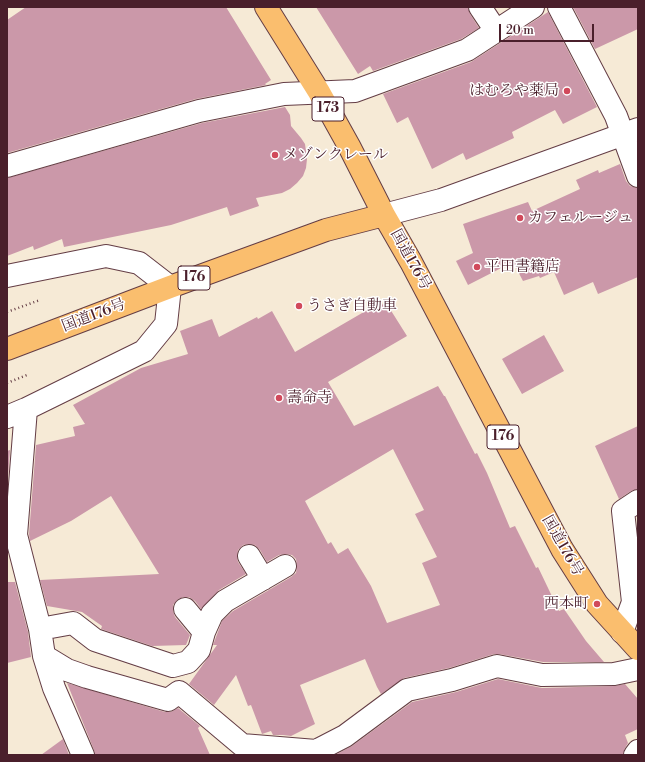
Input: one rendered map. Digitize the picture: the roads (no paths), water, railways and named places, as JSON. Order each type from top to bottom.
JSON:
[{"type":"highway","name":"173","points":[[266,7],[319,92],[349,146],[384,215]]},
{"type":"highway","name":"国道176号","points":[[7,349],[326,230],[384,215],[411,262],[562,549],[597,604],[638,649]]},
{"type":"street","points":[[480,7],[496,31]]},
{"type":"street","points":[[7,166],[199,111],[284,94],[356,91],[468,50],[533,7]]},
{"type":"street","points":[[559,7],[616,116],[631,132],[638,176]]},
{"type":"street","points":[[384,215],[441,200],[631,132]]},
{"type":"street","points":[[7,276],[106,256],[139,263],[170,287],[166,324],[144,351],[17,413],[16,535],[40,628],[44,656],[54,688],[83,755]]},
{"type":"street","points":[[622,632],[633,602],[623,512],[638,502]]},
{"type":"street","points":[[249,556],[263,579]]},
{"type":"street","points":[[40,628],[73,623],[95,640],[174,666],[188,662],[199,650],[204,632],[212,614],[225,602],[285,566]]},
{"type":"street","points":[[185,610],[204,632]]},
{"type":"street","points":[[44,656],[67,670],[168,700],[179,692],[242,745],[316,751],[345,736],[407,690],[452,680],[497,666],[542,675],[614,674],[638,669]]},
{"type":"street","points":[[635,755],[638,751]]},
{"type":"place","name":"はむろや薬局","points":[[567,91]]},
{"type":"place","name":"メゾンクレール","points":[[275,155]]},
{"type":"place","name":"カフェルージュ","points":[[520,218]]},
{"type":"place","name":"平田書籍店","points":[[477,267]]},
{"type":"place","name":"うさぎ自動車","points":[[299,306]]},
{"type":"place","name":"壽命寺","points":[[279,398]]},
{"type":"place","name":"西本町","points":[[597,604]]}]
